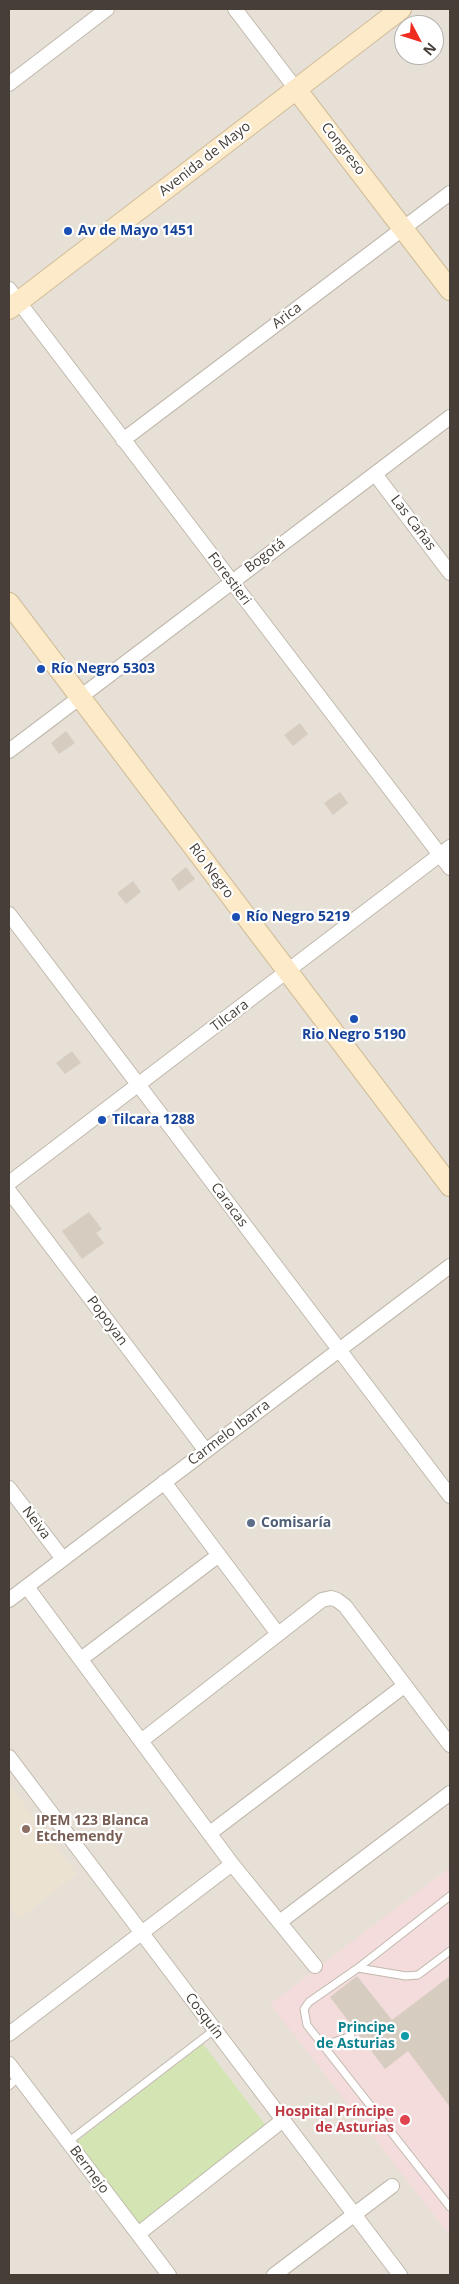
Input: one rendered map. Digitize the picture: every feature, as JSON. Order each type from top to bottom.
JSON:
[{"type":"main road","name":"Avenida de Mayo","points":[[12,300],[401,9]]},
{"type":"main road","name":"Congreso","points":[[296,89],[450,290]]},
{"type":"main road","name":"Río Negro","points":[[9,604],[450,1186]]},
{"type":"street","points":[[9,84],[107,9]]},
{"type":"street","name":"Congreso","points":[[235,9],[296,89]]},
{"type":"street","name":"Arica","points":[[123,440],[450,192]]},
{"type":"street","name":"Forestieri","points":[[12,300],[445,851],[450,868]]},
{"type":"street","name":"Bogotá","points":[[9,751],[450,416]]},
{"type":"street","name":"Las Cañas","points":[[375,474],[450,573]]},
{"type":"street","name":"Tilcara","points":[[9,1183],[445,851]]},
{"type":"street","name":"Caracas","points":[[9,914],[450,1496]]},
{"type":"street","name":"Popoyan","points":[[9,1191],[206,1451]]},
{"type":"street","name":"Carmelo Ibarra","points":[[9,1600],[450,1266]]},
{"type":"street","points":[[164,1482],[278,1634]]},
{"type":"street","name":"Neiva","points":[[9,1488],[63,1559]]},
{"type":"street","points":[[82,1659],[218,1555]]},
{"type":"street","points":[[26,1587],[82,1659],[232,1864],[315,1966]]},
{"type":"street","points":[[141,1741],[322,1600],[331,1598],[345,1606],[450,1745]]},
{"type":"street","points":[[210,1833],[404,1686]]},
{"type":"street","name":"Cosquín","points":[[9,1757],[400,2275]]},
{"type":"street","points":[[281,1922],[450,1793]]},
{"type":"street","points":[[9,2034],[232,1864]]},
{"type":"street","name":"Bermejo","points":[[9,2064],[14,2082],[68,2142],[169,2275]]},
{"type":"street","points":[[138,2234],[283,2120]]},
{"type":"street","points":[[274,2275],[392,2186]]},
{"type":"lane","points":[[450,1896],[358,1968],[309,2002],[304,2009],[308,2025],[450,2206]]},
{"type":"lane","points":[[358,1968],[406,1976],[418,1975],[450,1950]]},
{"type":"lane","points":[[68,2142],[214,2030]]},
{"type":"lane","points":[[324,2046],[351,2036]]},
{"type":"shaded area","points":[[9,9],[450,9],[450,2275],[9,2275]]},
{"type":"shaded area","name":"IPEM 123 Blanca Etchemendy","points":[[9,1784],[77,1874],[19,1919],[9,1906]]},
{"type":"shaded area","name":"Hospital Príncipe de Asturias","points":[[450,1867],[450,2236],[270,2004]]},
{"type":"green space","points":[[203,2044],[267,2127],[139,2226],[76,2142]]},
{"type":"building","points":[[300,723],[308,734],[293,746],[284,735]]},
{"type":"building","points":[[66,731],[75,743],[59,754],[51,743]]},
{"type":"building","points":[[340,792],[348,803],[333,815],[324,803]]},
{"type":"building","points":[[186,867],[195,879],[179,891],[171,879]]},
{"type":"building","points":[[133,881],[141,892],[126,904],[117,893]]},
{"type":"building","points":[[72,1051],[81,1063],[65,1074],[56,1063]]},
{"type":"building","points":[[89,1212],[102,1229],[96,1233],[104,1243],[82,1259],[62,1231]]},
{"type":"building","name":"Principe de Asturias","points":[[357,1976],[392,2020],[450,1976],[450,2107],[408,2051],[385,2069],[330,1997]]},
{"type":"place","name":"Av de Mayo 1451","points":[[68,231]]},
{"type":"place","name":"Río Negro 5303","points":[[41,669]]},
{"type":"place","name":"Río Negro 5219","points":[[236,917]]},
{"type":"place","name":"Rio Negro 5190","points":[[354,1019]]},
{"type":"place","name":"Tilcara 1288","points":[[102,1120]]},
{"type":"place","name":"Comisaría","points":[[251,1523]]},
{"type":"place","name":"IPEM 123 Blanca Etchemendy","points":[[26,1829]]},
{"type":"place","name":"Principe de Asturias","points":[[405,2036]]},
{"type":"place","name":"Hospital Príncipe de Asturias","points":[[405,2120]]}]
